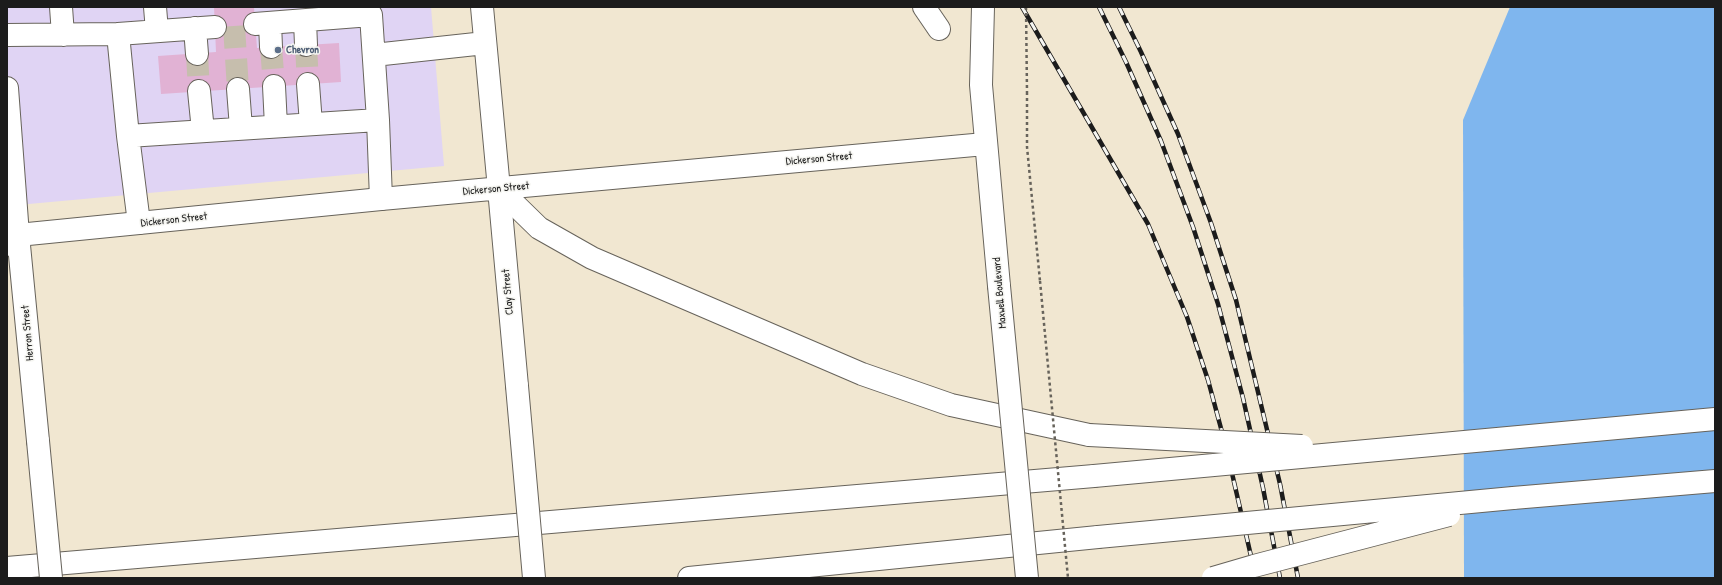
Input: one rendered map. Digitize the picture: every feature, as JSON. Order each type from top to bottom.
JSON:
[{"type":"main road","points":[[61,7],[63,35]]},
{"type":"main road","points":[[155,7],[157,31]]},
{"type":"main road","name":"Clay Street","points":[[482,7],[534,578]]},
{"type":"main road","points":[[924,7],[939,29]]},
{"type":"main road","name":"Maxwell Boulevard","points":[[984,11],[981,85],[985,144],[1027,578]]},
{"type":"main road","points":[[271,47],[262,24],[371,15],[382,199]]},
{"type":"main road","points":[[305,21],[306,45]]},
{"type":"main road","points":[[7,35],[118,34],[205,27],[197,54]]},
{"type":"main road","points":[[118,34],[128,136],[139,223]]},
{"type":"main road","points":[[374,55],[485,43]]},
{"type":"main road","points":[[308,84],[311,124]]},
{"type":"main road","points":[[274,86],[276,126]]},
{"type":"main road","name":"Herron Street","points":[[7,88],[11,238],[38,441],[51,578]]},
{"type":"main road","points":[[238,89],[241,128]]},
{"type":"main road","points":[[199,91],[202,131]]},
{"type":"main road","points":[[128,136],[378,120]]},
{"type":"main road","name":"Dickerson Street","points":[[11,238],[139,223],[382,199],[985,144]]},
{"type":"main road","points":[[499,189],[539,228],[592,258],[862,374],[951,405],[1089,435],[1381,450]]},
{"type":"main road","points":[[7,568],[1094,476],[1715,419]]},
{"type":"main road","points":[[689,578],[1098,537],[1513,498],[1715,481]]},
{"type":"main road","points":[[1213,578],[1513,498]]},
{"type":"path","points":[[1026,7],[1027,147],[1068,578]]},
{"type":"shaded area","points":[[7,7],[431,7],[444,166],[7,206]]},
{"type":"water","points":[[1510,7],[1715,7],[1715,578],[1464,578],[1463,120]]},
{"type":"building","name":"Chevron","points":[[214,7],[254,7],[257,48],[339,43],[341,82],[161,94],[158,56],[216,52]]},
{"type":"tunnel","points":[[234,26],[238,89]]},
{"type":"tunnel","points":[[306,45],[308,84]]},
{"type":"tunnel","points":[[271,47],[274,86]]},
{"type":"tunnel","points":[[197,54],[199,91]]},
{"type":"railway","points":[[1022,7],[1148,224],[1187,317],[1208,380],[1226,447],[1256,578]]},
{"type":"railway","points":[[1099,7],[1126,62],[1161,141],[1193,227],[1218,304],[1243,398],[1263,488],[1280,578]]},
{"type":"railway","points":[[1119,7],[1178,134],[1211,223],[1236,300],[1280,484],[1298,578]]},
{"type":"place","name":"Chevron","points":[[278,50]]}]
